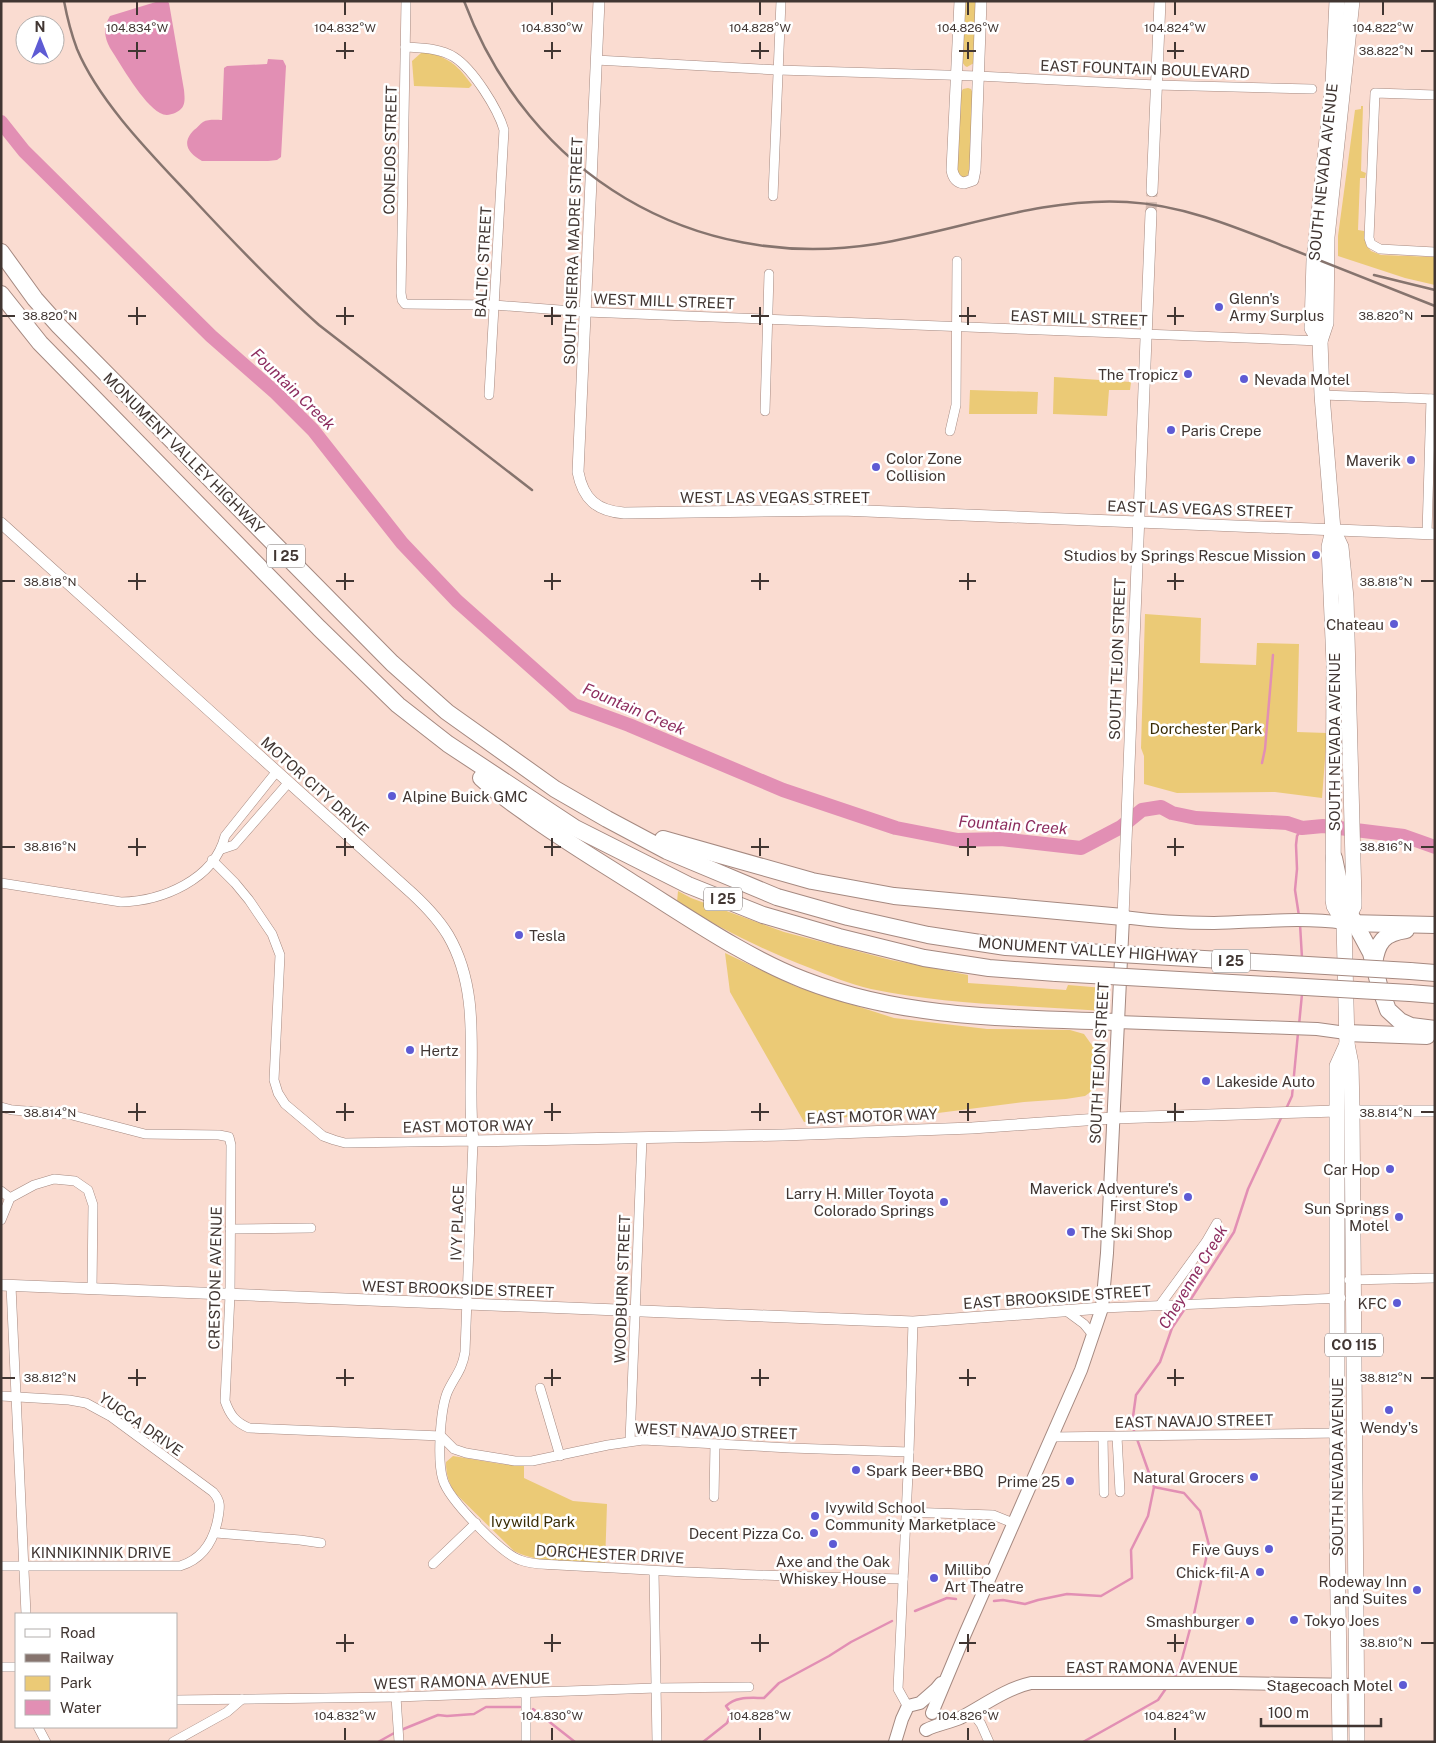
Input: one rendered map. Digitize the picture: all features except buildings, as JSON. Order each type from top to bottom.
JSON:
[{"type":"highway","name":"MONUMENT VALLEY HIGHWAY","points":[[1,252],[35,299],[59,326],[392,663],[447,712],[555,789],[606,819],[667,851],[786,899],[848,917],[928,935],[1006,947],[1435,973]]},
{"type":"highway","name":"MONUMENT VALLEY HIGHWAY","points":[[1,294],[40,343],[215,523],[398,705],[487,771],[575,828],[688,885],[763,915],[840,937],[924,958],[989,968],[1435,995]]},
{"type":"highway","points":[[428,729],[484,781],[553,832],[739,949],[802,979],[866,1000],[925,1011],[982,1017],[1117,1022]]},
{"type":"highway","points":[[606,819],[707,852],[837,886],[894,896],[1123,917]]},
{"type":"highway","points":[[1334,858],[1346,909],[1367,944],[1385,1004],[1392,1016],[1411,1026],[1435,1029]]},
{"type":"highway","points":[[1346,909],[1435,925]]},
{"type":"highway","points":[[1374,966],[1376,952],[1388,934],[1407,929],[1435,930]]},
{"type":"highway","points":[[1347,1038],[1435,1037]]},
{"type":"main road","name":"SOUTH NEVADA AVENUE","points":[[1320,341],[1312,328],[1314,260],[1333,83],[1338,1]]},
{"type":"main road","name":"SOUTH NEVADA AVENUE","points":[[1352,1],[1327,237],[1326,323],[1320,341],[1322,395],[1334,530],[1341,547],[1346,598],[1350,770],[1346,909],[1347,1038],[1352,1064],[1357,1742]]},
{"type":"main road","name":"SOUTH NEVADA AVENUE","points":[[1334,530],[1329,547],[1334,663],[1334,858]]},
{"type":"main road","points":[[1123,917],[1144,920],[1212,923],[1322,920],[1346,909]]},
{"type":"main road","name":"SOUTH TEJON STREET","points":[[924,1736],[948,1674],[1081,1370],[1102,1308],[1107,1253],[1123,917]]},
{"type":"main road","points":[[1117,1022],[1317,1029],[1347,1038]]},
{"type":"main road","name":"SOUTH NEVADA AVENUE","points":[[1340,1742],[1336,1298],[1337,1066],[1347,1038]]},
{"type":"main road","points":[[1337,1376],[1346,1386],[1346,1416],[1348,1422],[1355,1422]]},
{"type":"main road","points":[[1337,1433],[1348,1446],[1348,1463],[1356,1478]]},
{"type":"main road","points":[[895,1742],[905,1703],[920,1703],[936,1689],[948,1674]]},
{"type":"main road","name":"EAST RAMONA AVENUE","points":[[924,1736],[934,1726],[956,1720],[1009,1691],[1031,1683],[1356,1685]]},
{"type":"main road","points":[[920,1703],[929,1708],[932,1714],[940,1718],[956,1720]]},
{"type":"street","name":"CONEJOS STREET","points":[[402,300],[406,1]]},
{"type":"street","name":"SOUTH SIERRA MADRE STREET","points":[[590,499],[580,483],[578,472],[599,1]]},
{"type":"street","points":[[773,196],[781,1]]},
{"type":"street","points":[[960,1],[952,170],[957,180],[964,183],[973,180],[975,170],[981,1]]},
{"type":"street","points":[[1152,191],[1160,1]]},
{"type":"street","name":"BALTIC STREET","points":[[405,47],[444,52],[454,56],[463,63],[493,105],[500,117],[504,130],[489,395]]},
{"type":"street","name":"EAST FOUNTAIN BOULEVARD","points":[[596,60],[778,70],[978,76],[1156,85],[1312,89]]},
{"type":"street","points":[[1435,95],[1375,93],[1369,238],[1372,245],[1380,249],[1435,252]]},
{"type":"street","name":"SOUTH TEJON STREET","points":[[1123,917],[1151,213]]},
{"type":"street","points":[[950,431],[956,405],[957,261]]},
{"type":"street","points":[[765,411],[769,274]]},
{"type":"street","name":"WEST MILL STREET","points":[[402,300],[405,304],[494,305],[586,312],[957,327]]},
{"type":"street","name":"EAST MILL STREET","points":[[957,327],[1320,341]]},
{"type":"street","points":[[1322,395],[1433,399],[1431,534]]},
{"type":"street","name":"WEST LAS VEGAS STREET","points":[[590,499],[602,509],[624,513],[842,510],[964,515]]},
{"type":"street","name":"EAST LAS VEGAS STREET","points":[[964,515],[1431,534]]},
{"type":"street","name":"MOTOR CITY DRIVE","points":[[1,523],[411,892],[436,919],[448,935],[460,960],[469,995],[470,1117],[473,1141]]},
{"type":"street","points":[[222,849],[225,836],[277,771]]},
{"type":"street","points":[[1,883],[121,902],[139,901],[168,894],[202,872],[222,849],[234,844],[289,782]]},
{"type":"street","name":"EAST MOTOR WAY","points":[[212,860],[249,900],[272,934],[280,955],[274,1080],[276,1087],[285,1104],[323,1136],[345,1143],[783,1135],[972,1128],[1113,1118],[1337,1112]]},
{"type":"street","name":"CRESTONE AVENUE","points":[[1,1106],[12,1110],[78,1115],[145,1134],[219,1135],[229,1137],[231,1146],[230,1295],[225,1401],[229,1412],[240,1424],[249,1428],[441,1436]]},
{"type":"street","points":[[1352,1111],[1435,1111]]},
{"type":"street","name":"WOODBURN STREET","points":[[630,1442],[642,1138]]},
{"type":"street","name":"IVY PLACE","points":[[467,1305],[473,1141]]},
{"type":"street","points":[[1,1220],[10,1198],[34,1185],[54,1179],[75,1181],[88,1190],[93,1205],[92,1289]]},
{"type":"street","points":[[1,1191],[10,1198]]},
{"type":"street","points":[[1160,1306],[1206,1242],[1217,1223]]},
{"type":"street","points":[[230,1229],[311,1228]]},
{"type":"street","points":[[1336,1280],[1435,1278]]},
{"type":"street","points":[[6,1286],[15,1397],[26,1613]]},
{"type":"street","name":"WEST BROOKSIDE STREET","points":[[6,1286],[913,1322]]},
{"type":"street","name":"EAST BROOKSIDE STREET","points":[[913,1322],[1065,1310],[1354,1297]]},
{"type":"street","name":"DORCHESTER DRIVE","points":[[467,1305],[463,1363],[446,1399],[441,1419],[441,1471],[449,1494],[507,1554],[530,1564],[654,1571],[903,1579]]},
{"type":"street","points":[[1065,1310],[1084,1324],[1093,1335]]},
{"type":"street","points":[[905,1703],[898,1689],[913,1322]]},
{"type":"street","points":[[540,1388],[560,1456]]},
{"type":"street","name":"YUCCA DRIVE","points":[[1,1396],[78,1401],[110,1416],[218,1498],[220,1505],[216,1533]]},
{"type":"street","name":"EAST NAVAJO STREET","points":[[1052,1437],[1337,1433]]},
{"type":"street","name":"WEST NAVAJO STREET","points":[[441,1436],[454,1449],[466,1453],[532,1461],[643,1440],[909,1452]]},
{"type":"street","points":[[1102,1437],[1104,1493]]},
{"type":"street","points":[[1117,1437],[1120,1492]]},
{"type":"street","points":[[714,1497],[715,1444]]},
{"type":"street","points":[[906,1512],[993,1515],[1014,1524]]},
{"type":"street","points":[[432,1564],[476,1524]]},
{"type":"street","points":[[216,1533],[322,1543]]},
{"type":"street","name":"KINNIKINNIK DRIVE","points":[[1,1566],[180,1566],[189,1563],[202,1553],[216,1533]]},
{"type":"street","points":[[654,1571],[657,1742]]},
{"type":"street","points":[[1,1667],[15,1666]]},
{"type":"street","name":"WEST RAMONA AVENUE","points":[[178,1700],[396,1697],[656,1688],[749,1687]]},
{"type":"street","points":[[526,1693],[526,1742]]},
{"type":"street","points":[[396,1697],[399,1739]]},
{"type":"street","points":[[173,1742],[227,1712],[242,1699]]},
{"type":"street","points":[[972,1712],[981,1724],[989,1742]]},
{"type":"street","points":[[39,1728],[46,1742]]},
{"type":"green space","points":[[964,1],[977,1],[974,63],[967,67],[962,62]]},
{"type":"green space","points":[[428,52],[453,64],[472,85],[469,88],[414,86],[412,61],[421,53]]},
{"type":"green space","points":[[963,89],[971,89],[973,94],[970,172],[965,178],[957,173],[961,92]]},
{"type":"green space","points":[[1361,106],[1363,106],[1361,171],[1366,173],[1365,178],[1360,178],[1358,230],[1364,231],[1366,245],[1371,251],[1381,255],[1435,257],[1435,285],[1405,278],[1338,256],[1338,236],[1355,110],[1361,109]]},
{"type":"green space","points":[[1054,377],[1131,382],[1130,390],[1109,390],[1107,416],[1053,414]]},
{"type":"green space","points":[[970,390],[1038,392],[1037,414],[969,414]]},
{"type":"green space","name":"Dorchester Park","points":[[1145,614],[1201,618],[1200,663],[1256,665],[1257,643],[1299,644],[1297,732],[1327,733],[1322,798],[1275,792],[1177,793],[1144,784],[1144,756],[1141,748]]},
{"type":"green space","points":[[678,891],[691,898],[784,932],[891,960],[968,975],[968,983],[1066,990],[1068,985],[1104,988],[1102,1011],[986,1004],[928,998],[863,987],[793,961],[725,930],[677,902]]},
{"type":"green space","points":[[725,953],[797,987],[894,1018],[987,1029],[1070,1030],[1084,1034],[1094,1048],[1097,1064],[1096,1088],[1085,1096],[1066,1099],[1024,1102],[938,1113],[883,1113],[804,1122],[730,992]]},
{"type":"green space","name":"Ivywild Park","points":[[453,1456],[524,1466],[524,1478],[573,1501],[607,1504],[605,1565],[558,1562],[535,1558],[514,1551],[456,1494],[447,1475],[446,1462]]},
{"type":"water","points":[[159,1],[167,1],[169,3],[184,94],[184,104],[181,109],[168,115],[162,114],[153,108],[140,93],[110,48],[105,32],[110,16]]},
{"type":"water","points":[[268,59],[283,60],[286,66],[281,157],[277,160],[268,161],[202,161],[197,158],[188,147],[188,139],[203,122],[222,120],[224,68],[227,66],[267,64]]},
{"type":"waterway","name":"Fountain Creek","points":[[1,122],[24,151],[211,336],[276,393],[313,430],[402,543],[457,601],[574,705],[629,725],[783,790],[896,828],[958,840],[1001,839],[1081,848],[1121,827],[1142,810],[1161,807],[1172,813],[1196,818],[1287,823],[1302,828],[1323,826],[1404,836],[1435,847]]},
{"type":"waterway","points":[[1262,763],[1265,749],[1273,655]]},
{"type":"waterway","name":"Cheyenne Creek","points":[[1299,916],[1295,890],[1297,869],[1296,845],[1297,836],[1302,828]]},
{"type":"waterway","name":"Cheyenne Creek","points":[[1300,924],[1302,958]]},
{"type":"waterway","name":"Cheyenne Creek","points":[[1299,1025],[1302,994]]},
{"type":"waterway","name":"Cheyenne Creek","points":[[1286,1109],[1292,1096],[1298,1033]]},
{"type":"waterway","name":"Cheyenne Creek","points":[[1189,1302],[1234,1232],[1248,1189],[1282,1116]]},
{"type":"waterway","name":"Cheyenne Creek","points":[[1135,1434],[1132,1424],[1136,1395],[1160,1362],[1172,1328],[1186,1307]]},
{"type":"waterway","name":"Cheyenne Creek","points":[[1137,1439],[1154,1487],[1184,1493],[1200,1511],[1209,1545],[1194,1614],[1179,1670],[1173,1679]]},
{"type":"waterway","points":[[994,1601],[1003,1600],[1025,1604],[1067,1594],[1101,1596],[1132,1578],[1131,1550],[1148,1516],[1154,1487]]},
{"type":"waterway","points":[[915,1611],[947,1598],[956,1599]]},
{"type":"waterway","points":[[703,1742],[727,1723],[731,1713],[726,1706],[730,1703],[744,1698],[764,1698],[779,1683],[892,1621]]},
{"type":"waterway","name":"Cheyenne Creek","points":[[1083,1742],[1158,1700],[1167,1687]]},
{"type":"waterway","points":[[401,1730],[438,1715],[474,1714],[486,1707],[520,1707]]},
{"type":"waterway","points":[[533,1709],[575,1742]]},
{"type":"waterway","points":[[378,1742],[396,1732]]},
{"type":"tunnel","points":[[1151,213],[1152,191]]},
{"type":"railway","points":[[64,1],[77,49],[87,70],[100,90],[146,149],[225,233],[319,325],[532,490]]},
{"type":"railway","points":[[464,1],[493,62],[530,116],[574,162],[625,198],[682,225],[743,243],[808,249],[876,244],[1032,209],[1063,204],[1095,202],[1148,204],[1190,213],[1231,226],[1435,306]]},
{"type":"railway","points":[[1374,275],[1435,290]]},
{"type":"place","name":"Glenn's Army Surplus","points":[[1219,307]]},
{"type":"place","name":"The Tropicz","points":[[1188,374]]},
{"type":"place","name":"Nevada Motel","points":[[1244,379]]},
{"type":"place","name":"Paris Crepe","points":[[1171,430]]},
{"type":"place","name":"Maverik","points":[[1411,460]]},
{"type":"place","name":"Color Zone Collision","points":[[876,467]]},
{"type":"place","name":"Studios by Springs Rescue Mission","points":[[1316,555]]},
{"type":"place","name":"Chateau","points":[[1394,624]]},
{"type":"place","name":"Alpine Buick GMC","points":[[392,796]]},
{"type":"place","name":"Tesla","points":[[519,935]]},
{"type":"place","name":"Hertz","points":[[410,1050]]},
{"type":"place","name":"Lakeside Auto","points":[[1206,1081]]},
{"type":"place","name":"Car Hop","points":[[1390,1169]]},
{"type":"place","name":"Maverick Adventure's First Stop","points":[[1188,1197]]},
{"type":"place","name":"Larry H. Miller Toyota Colorado Springs","points":[[944,1202]]},
{"type":"place","name":"Sun Springs Motel","points":[[1399,1217]]},
{"type":"place","name":"The Ski Shop","points":[[1071,1232]]},
{"type":"place","name":"KFC","points":[[1397,1303]]},
{"type":"place","name":"Wendy's","points":[[1389,1410]]},
{"type":"place","name":"Spark Beer+BBQ","points":[[856,1470]]},
{"type":"place","name":"Natural Grocers","points":[[1254,1477]]},
{"type":"place","name":"Prime 25","points":[[1070,1481]]},
{"type":"place","name":"Ivywild School Community Marketplace","points":[[815,1516]]},
{"type":"place","name":"Decent Pizza Co.","points":[[814,1533]]},
{"type":"place","name":"Axe and the Oak Whiskey House","points":[[833,1544]]},
{"type":"place","name":"Five Guys","points":[[1269,1549]]},
{"type":"place","name":"Chick-fil-A","points":[[1260,1572]]},
{"type":"place","name":"Millibo Art Theatre","points":[[934,1578]]},
{"type":"place","name":"Rodeway Inn and Suites","points":[[1417,1590]]},
{"type":"place","name":"Tokyo Joes","points":[[1294,1620]]},
{"type":"place","name":"Smashburger","points":[[1250,1621]]},
{"type":"place","name":"Stagecoach Motel","points":[[1403,1685]]}]
